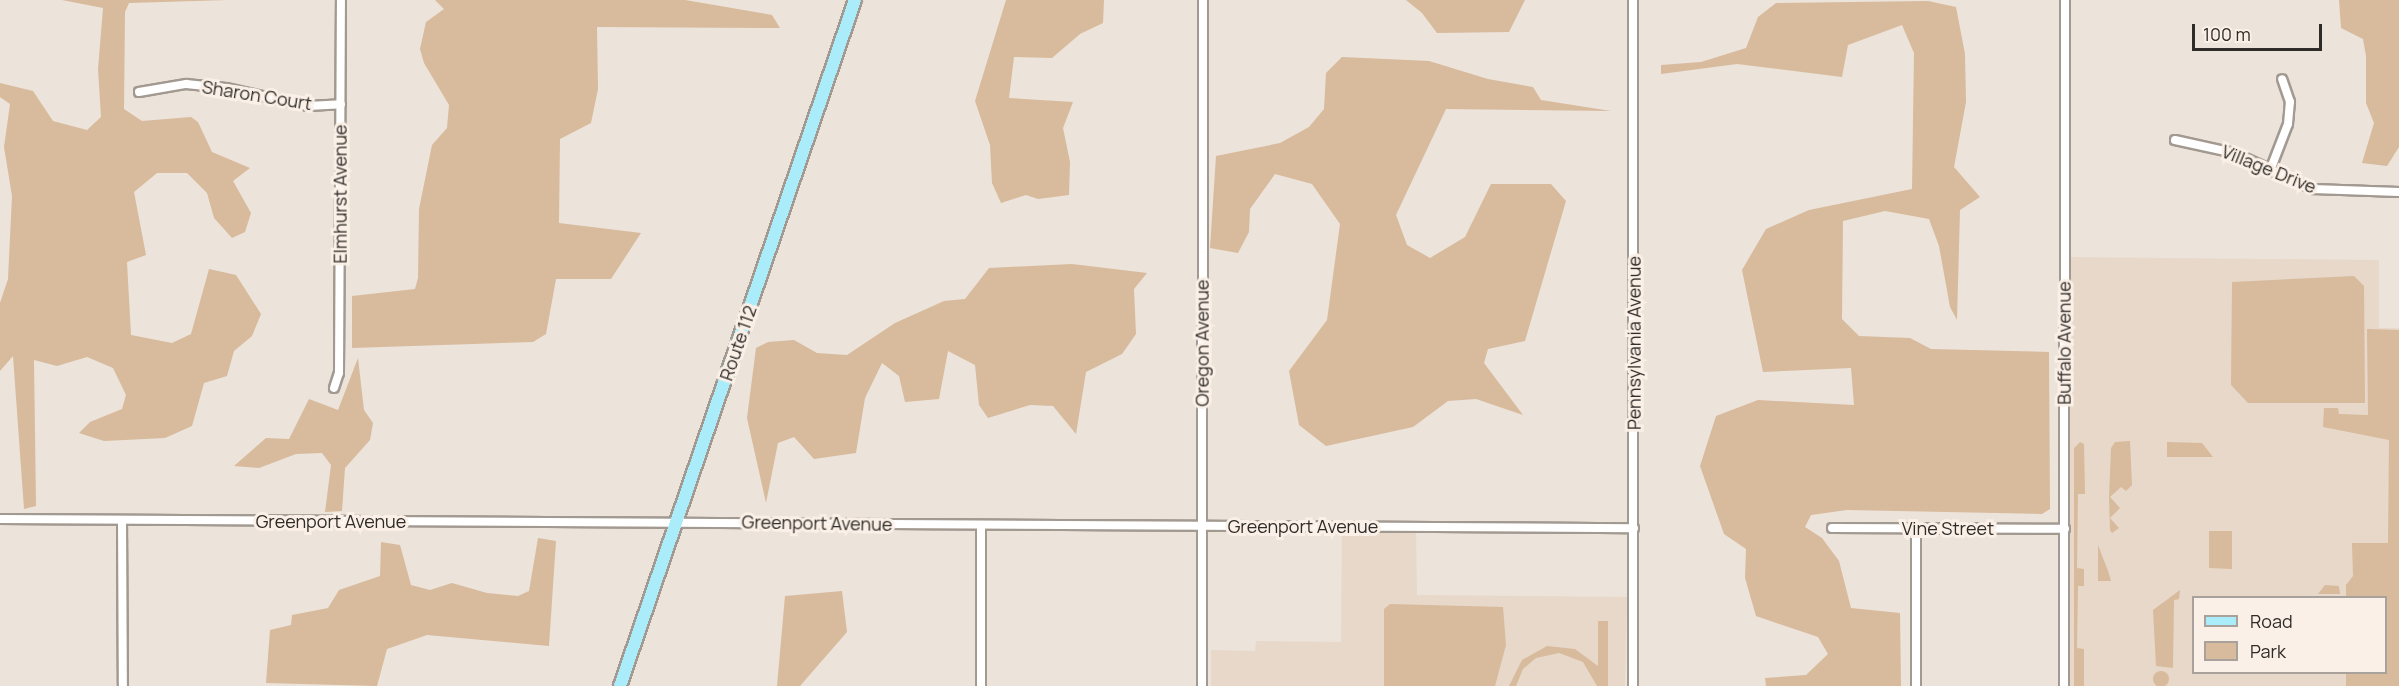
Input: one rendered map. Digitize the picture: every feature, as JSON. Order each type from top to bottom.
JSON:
[{"type":"main road","name":"Route 112","points":[[620,686],[855,0]]},
{"type":"street","name":"Elmhurst Avenue","points":[[334,388],[339,373],[341,0]]},
{"type":"street","name":"Oregon Avenue","points":[[1202,686],[1203,0]]},
{"type":"street","name":"Pennsylvania Avenue","points":[[1633,0],[1633,686]]},
{"type":"street","name":"Buffalo Avenue","points":[[2064,686],[2065,0]]},
{"type":"street","points":[[2271,168],[2288,124],[2290,102],[2282,79]]},
{"type":"street","name":"Sharon Court","points":[[139,92],[186,84],[226,88],[264,99],[308,106],[341,104]]},
{"type":"street","name":"Village Drive","points":[[2175,140],[2216,147],[2322,191],[2399,192]]},
{"type":"street","name":"Greenport Avenue","points":[[0,519],[1634,528]]},
{"type":"street","points":[[122,520],[123,686]]},
{"type":"street","points":[[981,526],[981,686]]},
{"type":"street","name":"Vine Street","points":[[1832,528],[2065,529]]},
{"type":"street","points":[[1916,529],[1916,686]]},
{"type":"shaded area","points":[[2064,257],[2379,260],[2379,328],[2399,328],[2399,686],[2064,686]]},
{"type":"shaded area","points":[[1342,531],[1416,531],[1417,595],[1627,597],[1625,686],[1211,686],[1211,650],[1255,651],[1256,641],[1341,642]]},
{"type":"green space","points":[[62,0],[228,0],[129,3],[125,12],[124,109],[142,121],[191,117],[198,122],[212,152],[250,168],[233,181],[251,213],[245,232],[232,238],[214,218],[207,193],[187,173],[157,173],[134,192],[146,255],[127,262],[131,335],[172,343],[191,334],[209,269],[236,275],[261,314],[252,336],[234,351],[227,376],[204,383],[192,426],[165,438],[104,441],[79,433],[90,422],[122,409],[126,395],[113,368],[87,357],[57,366],[34,360],[36,506],[24,509],[13,356],[0,371],[0,303],[8,279],[12,196],[4,147],[10,104],[0,97],[0,83],[33,91],[53,121],[87,130],[101,117],[98,69],[103,8]]},
{"type":"green space","points":[[435,0],[685,0],[772,15],[780,28],[597,27],[598,89],[591,123],[560,139],[559,223],[641,233],[611,279],[556,279],[546,334],[533,342],[352,348],[352,296],[415,289],[418,278],[419,209],[432,145],[447,128],[449,105],[424,63],[420,49],[426,22],[444,9]]},
{"type":"green space","points":[[1006,0],[1104,0],[1103,23],[1080,34],[1052,58],[1014,57],[1009,98],[1073,102],[1063,128],[1070,162],[1069,195],[1038,199],[1026,195],[1001,203],[992,183],[990,145],[975,101]]},
{"type":"green space","points":[[1406,0],[1525,0],[1509,32],[1437,33],[1422,13]]},
{"type":"green space","points":[[2339,0],[2399,0],[2399,147],[2387,166],[2362,163],[2374,123],[2366,103],[2366,56],[2363,39],[2341,28]]},
{"type":"green space","points":[[1928,1],[1956,7],[1965,54],[1966,102],[1954,167],[1980,197],[1960,210],[1957,320],[1950,307],[1939,246],[1929,219],[1885,211],[1843,221],[1842,319],[1859,336],[1910,338],[1931,349],[2049,352],[2050,509],[2042,514],[1847,510],[1811,515],[1805,527],[1822,538],[1839,561],[1851,608],[1900,613],[1901,686],[1766,686],[1765,678],[1806,675],[1828,654],[1818,637],[1756,616],[1745,578],[1746,549],[1724,534],[1700,466],[1716,416],[1758,400],[1854,405],[1851,368],[1763,372],[1742,270],[1766,229],[1809,210],[1912,189],[1914,53],[1902,25],[1848,45],[1842,77],[1737,64],[1661,74],[1661,65],[1701,62],[1746,48],[1758,17],[1776,3]]},
{"type":"green space","points":[[1342,57],[1429,61],[1488,79],[1533,87],[1541,100],[1611,111],[1446,109],[1396,215],[1407,245],[1430,258],[1465,237],[1491,184],[1551,184],[1566,201],[1525,341],[1488,349],[1484,363],[1523,415],[1476,399],[1448,401],[1413,427],[1326,446],[1299,425],[1289,371],[1327,320],[1340,224],[1312,184],[1275,174],[1250,209],[1249,232],[1238,253],[1210,248],[1216,156],[1280,143],[1309,127],[1324,109],[1326,73]]},
{"type":"green space","points":[[1072,264],[1147,273],[1134,289],[1136,334],[1122,354],[1086,372],[1076,434],[1053,406],[1030,405],[988,418],[979,405],[975,365],[948,351],[939,399],[905,402],[899,376],[882,363],[865,398],[856,453],[814,459],[794,437],[778,443],[766,503],[747,418],[756,348],[768,342],[794,340],[817,353],[847,355],[895,323],[944,301],[965,299],[989,268]]},
{"type":"green space","points":[[2354,276],[2364,286],[2365,403],[2248,403],[2231,385],[2232,282]]},
{"type":"green space","points":[[2367,329],[2399,330],[2399,686],[2346,686],[2346,674],[2387,674],[2387,596],[2346,596],[2346,585],[2353,576],[2352,543],[2388,543],[2389,440],[2323,427],[2324,408],[2338,408],[2339,414],[2368,415]]},
{"type":"green space","points":[[358,358],[364,410],[373,423],[370,440],[345,468],[342,511],[325,512],[331,465],[322,453],[296,454],[259,468],[234,466],[266,438],[289,439],[309,399],[338,410]]},
{"type":"green space","points":[[2130,441],[2132,485],[2126,491],[2121,487],[2110,497],[2120,508],[2110,518],[2119,528],[2112,533],[2110,530],[2109,498],[2111,448],[2115,442]]},
{"type":"green space","points":[[2080,442],[2084,444],[2085,494],[2078,494],[2077,568],[2084,569],[2084,586],[2078,586],[2077,648],[2084,649],[2084,686],[2074,686],[2074,448]]},
{"type":"green space","points":[[2167,442],[2202,443],[2213,457],[2167,457]]},
{"type":"green space","points":[[2209,531],[2232,531],[2232,569],[2209,568]]},
{"type":"green space","points":[[538,538],[556,541],[549,646],[427,635],[387,649],[377,686],[266,683],[270,630],[291,625],[292,615],[328,608],[339,590],[380,576],[381,542],[400,545],[411,585],[430,590],[452,583],[487,593],[518,596],[529,591]]},
{"type":"green space","points":[[2098,545],[2108,571],[2111,581],[2098,581]]},
{"type":"green space","points":[[2325,585],[2339,586],[2340,594],[2318,594]]},
{"type":"green space","points":[[2180,590],[2179,599],[2174,600],[2173,668],[2156,666],[2153,610]]},
{"type":"green space","points":[[842,591],[847,632],[800,686],[777,686],[785,596]]},
{"type":"green space","points":[[1390,604],[1503,607],[1506,645],[1495,686],[1384,686],[1384,609]]},
{"type":"green space","points":[[1598,621],[1608,621],[1608,686],[1597,686],[1583,662],[1559,653],[1536,658],[1523,669],[1516,686],[1509,686],[1522,660],[1547,646],[1575,649],[1598,666]]},
{"type":"green space","points":[[2161,671],[2167,673],[2169,679],[2167,685],[2161,687],[2155,685],[2153,679],[2155,673]]}]
